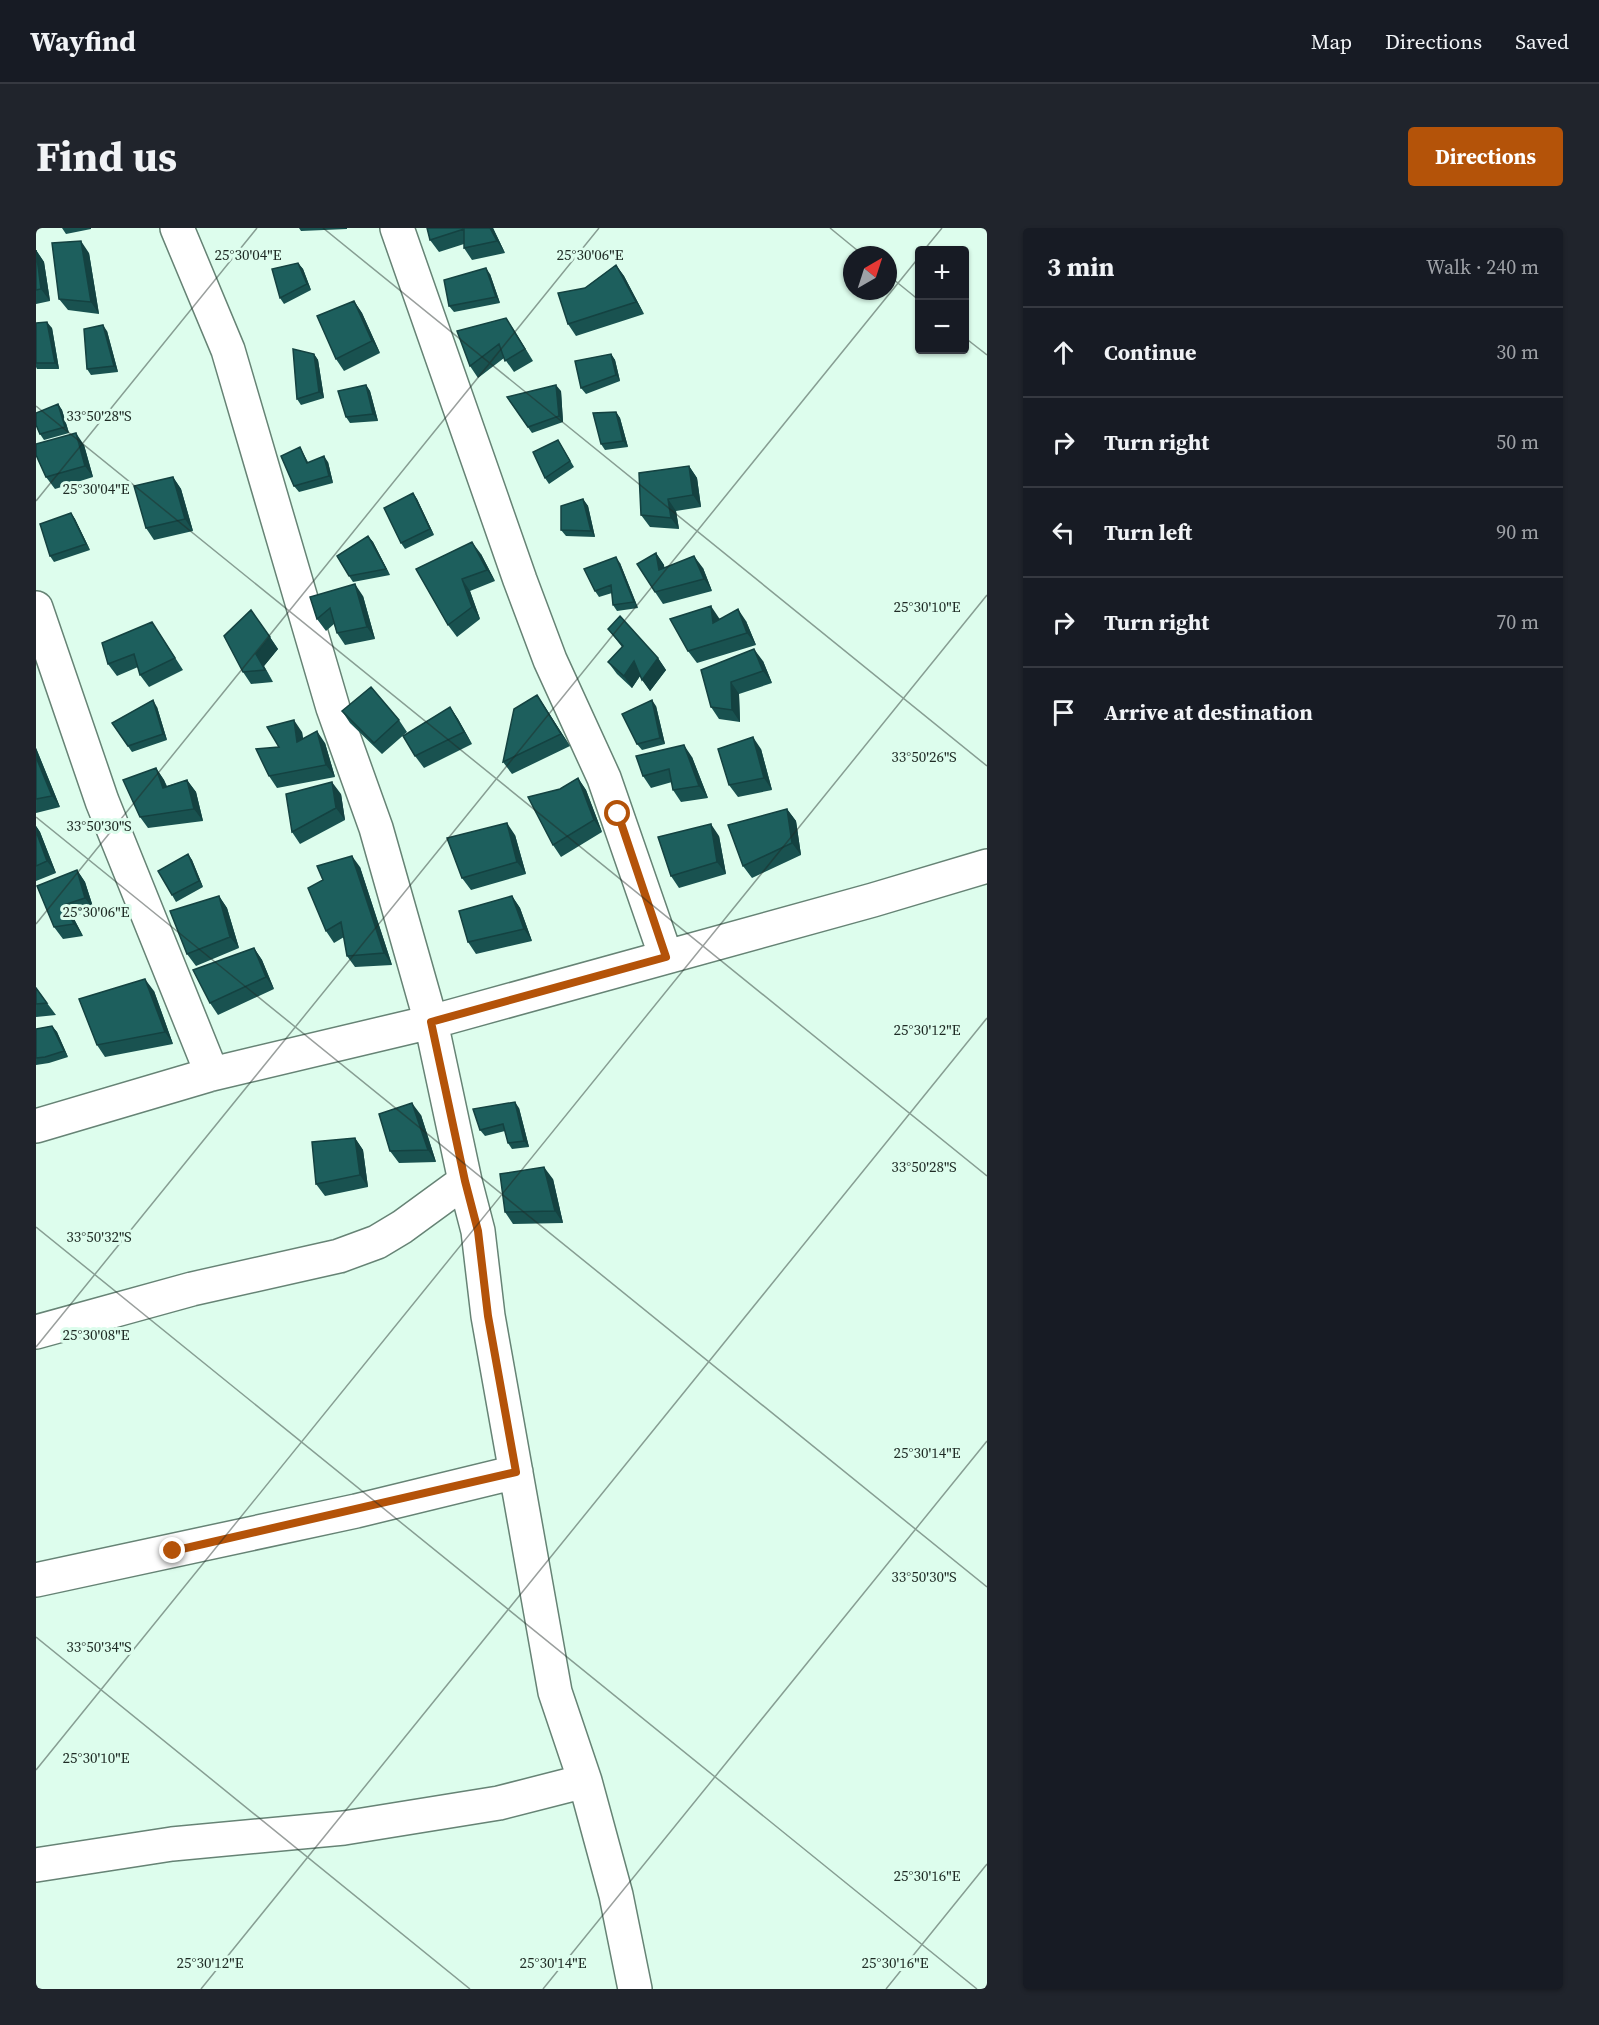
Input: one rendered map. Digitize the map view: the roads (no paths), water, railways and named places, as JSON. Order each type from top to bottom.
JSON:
[{"type":"street","points":[[177,228],[228,350],[333,708],[376,828],[431,1022],[478,1231],[488,1316],[555,1692],[585,1781],[616,1895],[634,1989]]},
{"type":"street","points":[[397,228],[519,580],[550,660],[604,778],[666,957]]},
{"type":"street","points":[[36,608],[102,801],[212,1074]]},
{"type":"street","points":[[36,1126],[212,1074],[431,1022],[873,900],[987,866]]},
{"type":"street","points":[[36,1332],[181,1292],[339,1256],[377,1242],[402,1227],[465,1181]]},
{"type":"street","points":[[36,1580],[321,1518],[516,1472]]},
{"type":"street","points":[[36,1865],[172,1844],[355,1826],[499,1803],[585,1781]]}]
